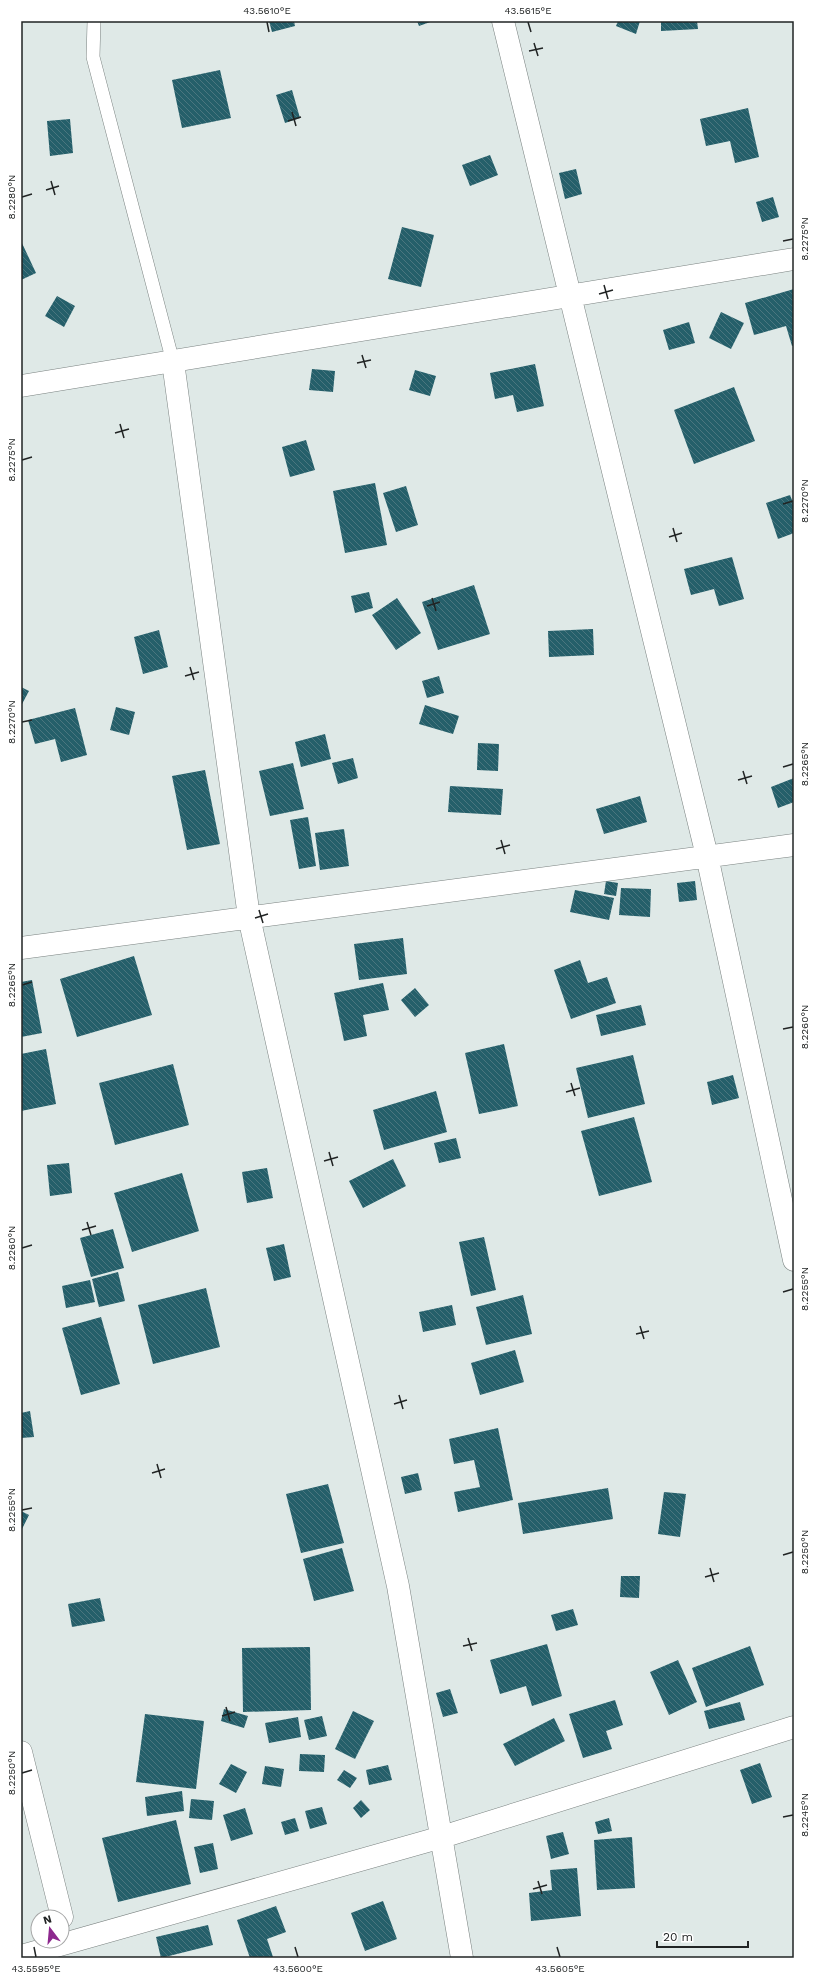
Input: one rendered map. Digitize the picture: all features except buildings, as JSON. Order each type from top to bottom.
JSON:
[{"type":"street","points":[[503,21],[707,856],[794,1260]]},
{"type":"street","points":[[21,386],[794,259]]},
{"type":"street","points":[[173,362],[249,917],[398,1586],[462,1958]]},
{"type":"street","points":[[21,948],[794,845]]},
{"type":"street","points":[[21,1956],[70,1950],[442,1837],[794,1727]]},
{"type":"street","points":[[21,1752],[60,1909]]},
{"type":"lane","points":[[94,21],[93,57],[173,362]]}]
